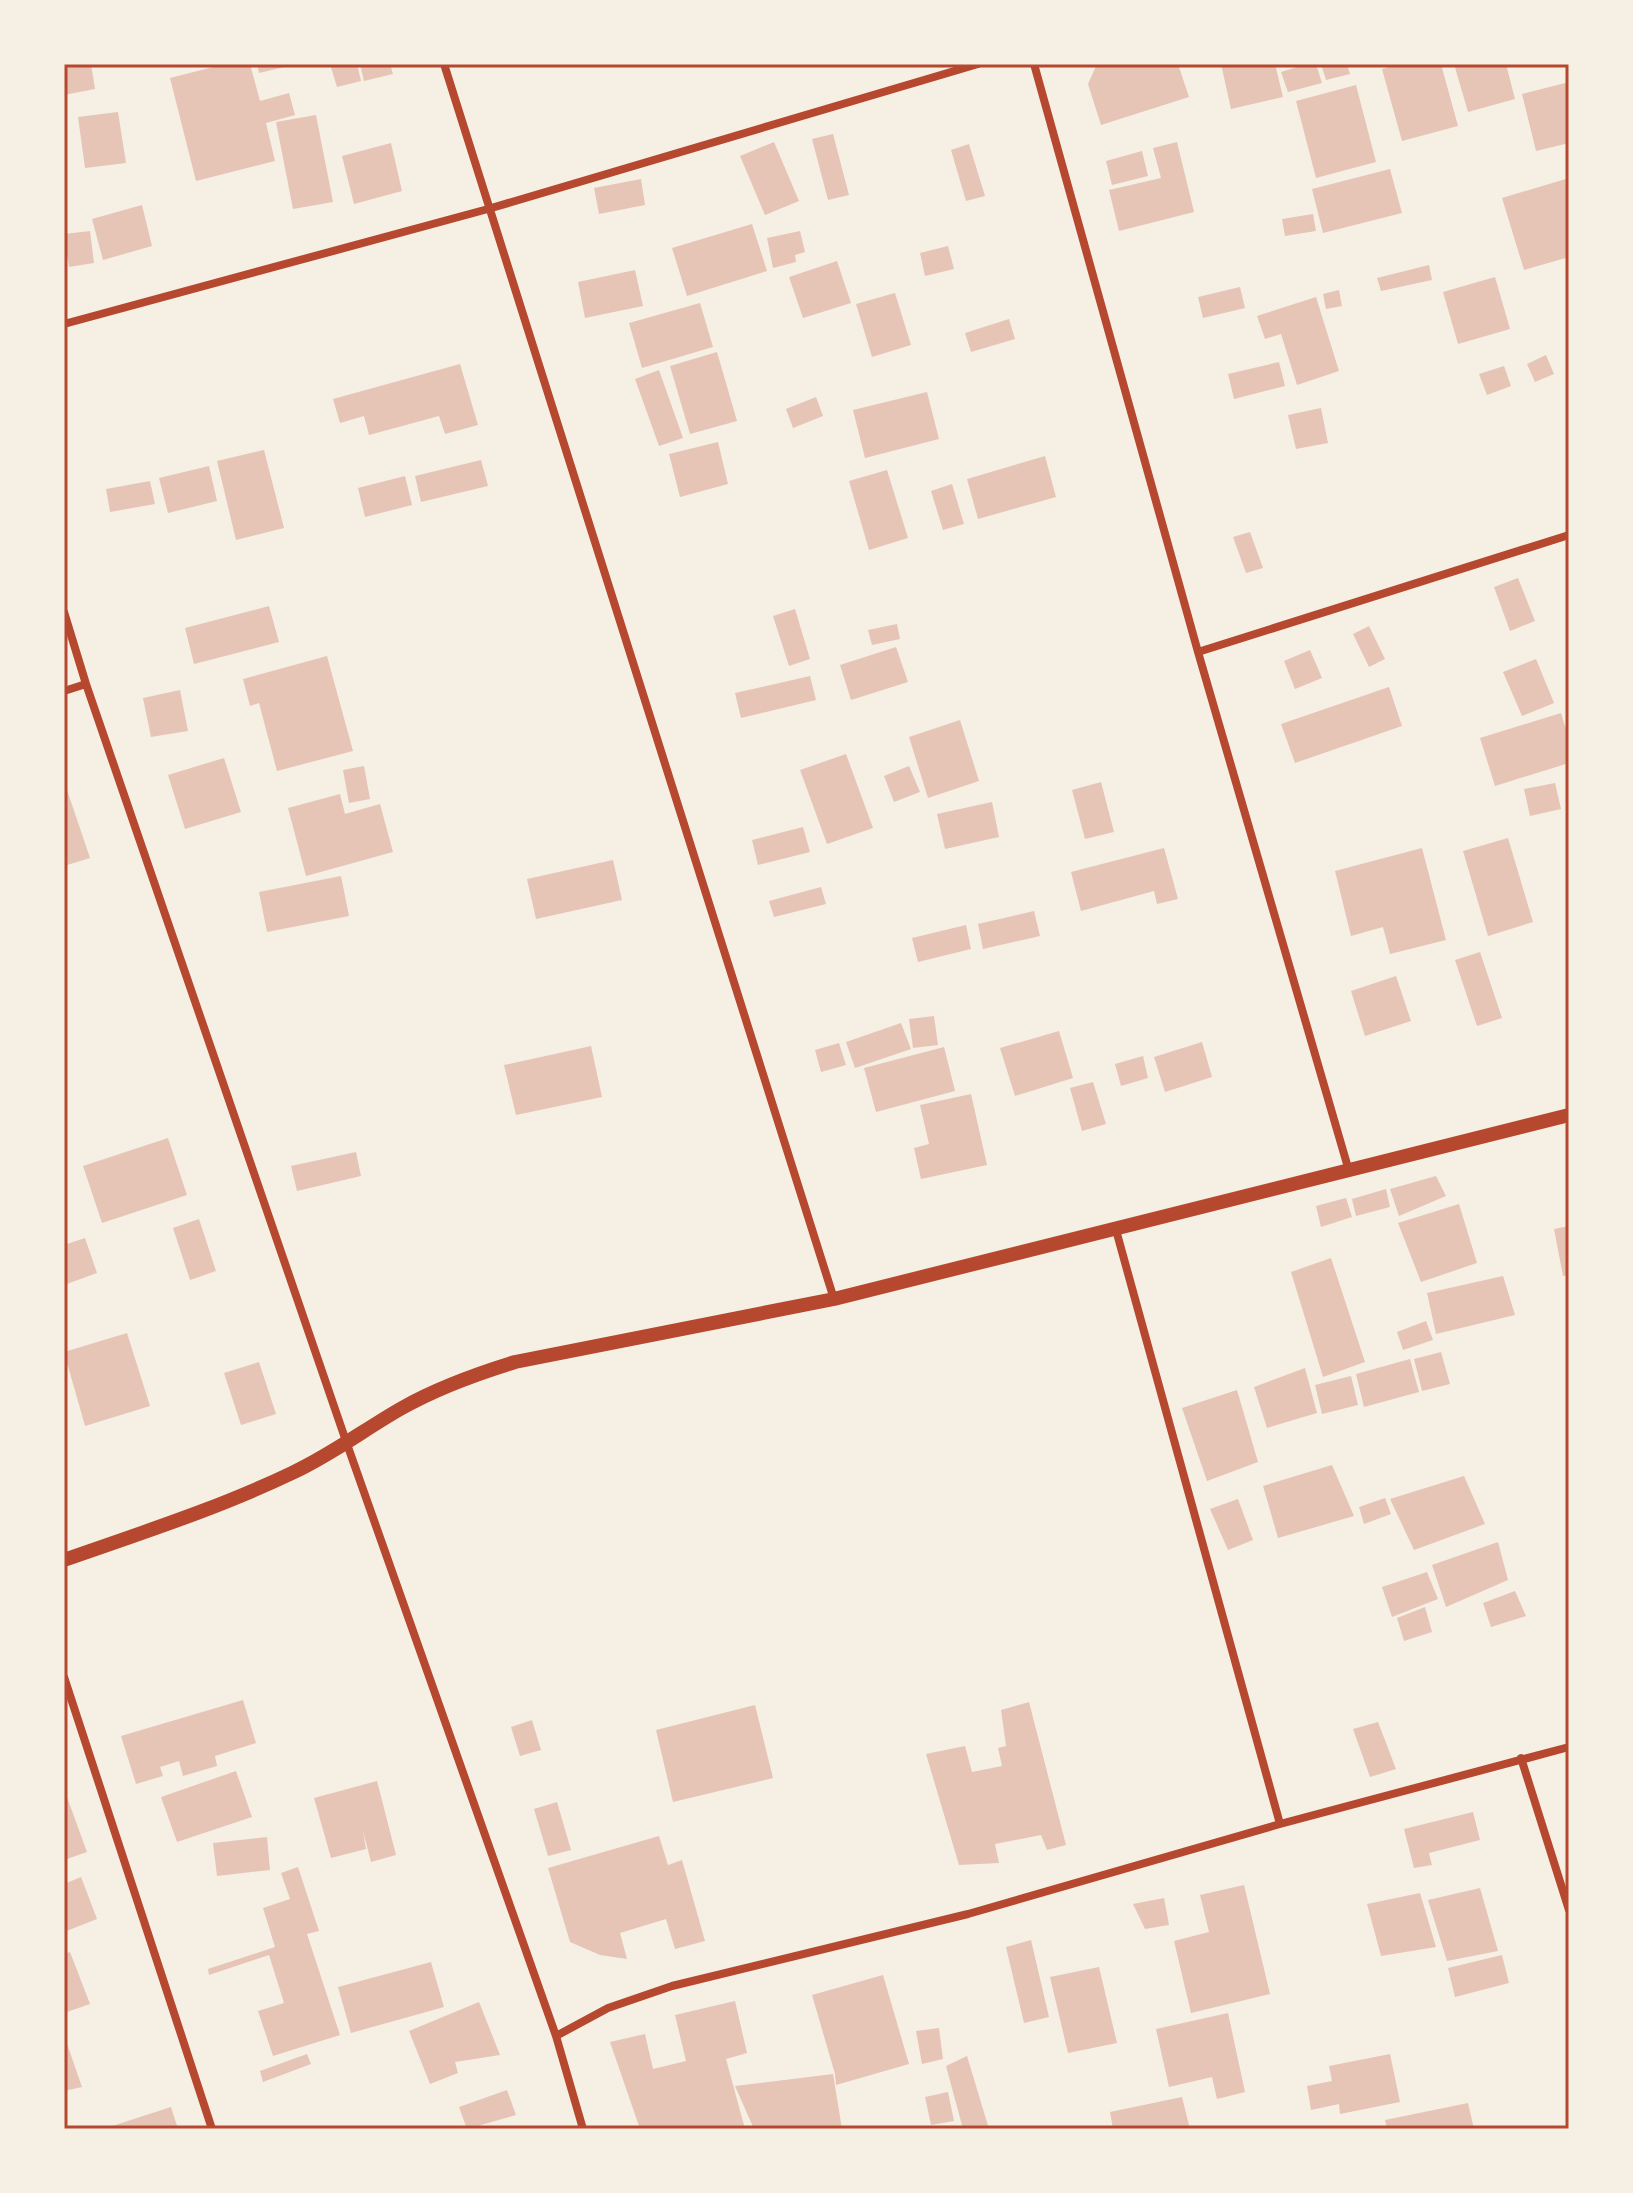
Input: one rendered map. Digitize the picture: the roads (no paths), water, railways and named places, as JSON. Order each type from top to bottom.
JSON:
[{"type":"street","points":[[444,64],[834,1299]]},
{"type":"street","points":[[64,324],[488,209],[978,64]]},
{"type":"street","points":[[1034,64],[1198,652],[1349,1171]]},
{"type":"street","points":[[1198,652],[1569,535]]},
{"type":"street","points":[[64,612],[347,1444],[556,2036],[583,2129]]},
{"type":"street","points":[[64,691],[86,684]]},
{"type":"street","points":[[64,1560],[199,1513],[291,1473],[347,1444],[402,1407],[469,1376],[515,1362],[834,1299],[1569,1115]]},
{"type":"street","points":[[1116,1230],[1280,1824]]},
{"type":"street","points":[[64,1677],[212,2129]]},
{"type":"street","points":[[556,2036],[608,2008],[672,1986],[968,1914],[1280,1824],[1569,1747]]},
{"type":"street","points":[[1521,1758],[1569,1910]]}]
